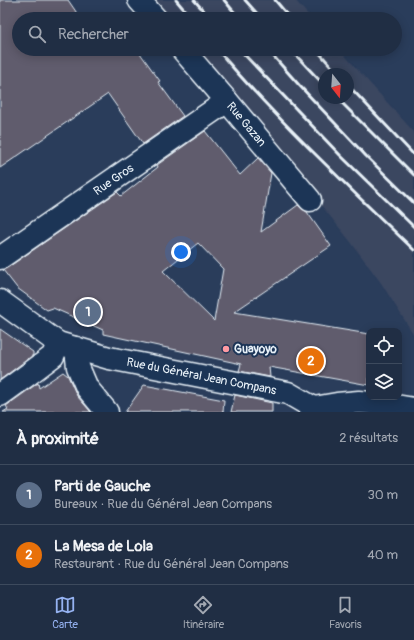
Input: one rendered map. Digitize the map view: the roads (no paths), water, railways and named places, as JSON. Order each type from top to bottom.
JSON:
[{"type":"street","points":[[139,0],[150,12]]},
{"type":"street","name":"Rue Gazan","points":[[188,56],[228,101],[310,200]]},
{"type":"street","name":"Rue Gros","points":[[0,258],[228,101]]},
{"type":"street","name":"Rue du Général Jean Compans","points":[[0,301],[67,345],[109,358],[288,393],[313,411],[337,404],[359,402],[414,409]]},
{"type":"street","points":[[0,395],[67,345],[87,388],[107,412]]},
{"type":"railway","points":[[176,0],[186,12]]},
{"type":"railway","points":[[194,0],[205,12]]},
{"type":"railway","points":[[224,0],[234,12]]},
{"type":"railway","points":[[245,0],[256,12]]},
{"type":"railway","points":[[275,0],[285,12]]},
{"type":"railway","points":[[223,56],[284,123],[414,250]]},
{"type":"railway","points":[[246,56],[340,155],[414,227]]},
{"type":"railway","points":[[273,56],[366,156],[414,203]]},
{"type":"railway","points":[[297,56],[318,79]]},
{"type":"railway","points":[[322,56],[333,68]]},
{"type":"railway","points":[[354,91],[414,155]]},
{"type":"railway","points":[[343,104],[414,175]]},
{"type":"place","name":"Parti de Gauche","points":[[88,312]]},
{"type":"place","name":"Guayoyo","points":[[226,349]]},
{"type":"place","name":"La Mesa de Lola","points":[[311,361]]}]
